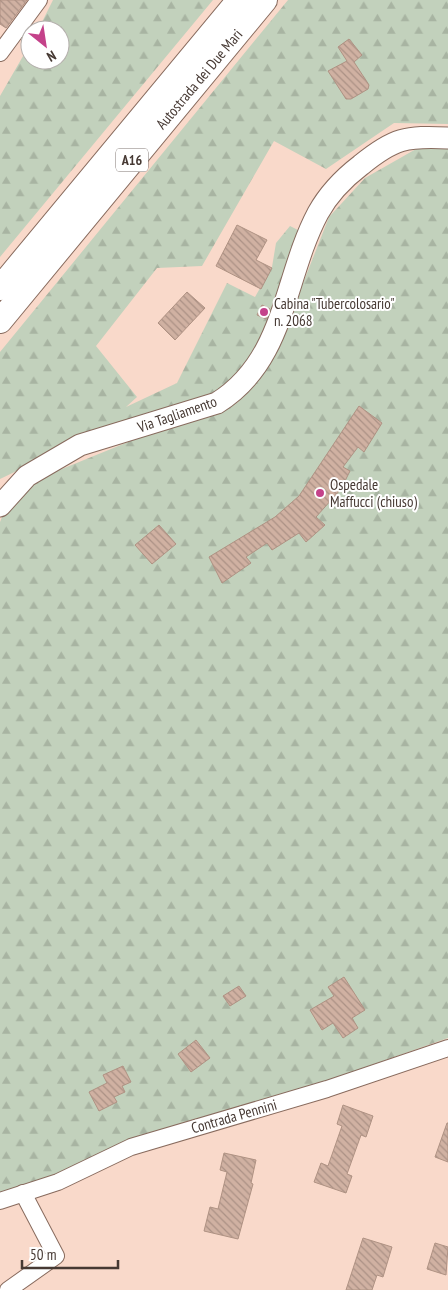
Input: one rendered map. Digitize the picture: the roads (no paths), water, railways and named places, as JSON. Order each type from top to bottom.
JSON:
[{"type":"highway","name":"Autostrada dei Due Mari","points":[[0,288],[239,0]]},
{"type":"highway","name":"Autostrada dei Due Mari","points":[[0,321],[265,0]]},
{"type":"main road","name":"Via Tagliamento","points":[[0,506],[27,476],[80,445],[217,402],[235,391],[251,374],[265,354],[319,210],[341,180],[382,148],[402,139],[419,137],[448,138]]},
{"type":"street","points":[[0,54],[39,0]]},
{"type":"street","name":"Contrada Pennini","points":[[0,1201],[58,1182],[131,1147],[327,1089],[448,1048]]},
{"type":"street","points":[[8,1290],[56,1256],[23,1193]]},
{"type":"place","name":"Cabina \"Tubercolosario\" n. 2068","points":[[264,312]]},
{"type":"place","name":"Ospedale Maffucci (chiuso)","points":[[320,493]]}]
